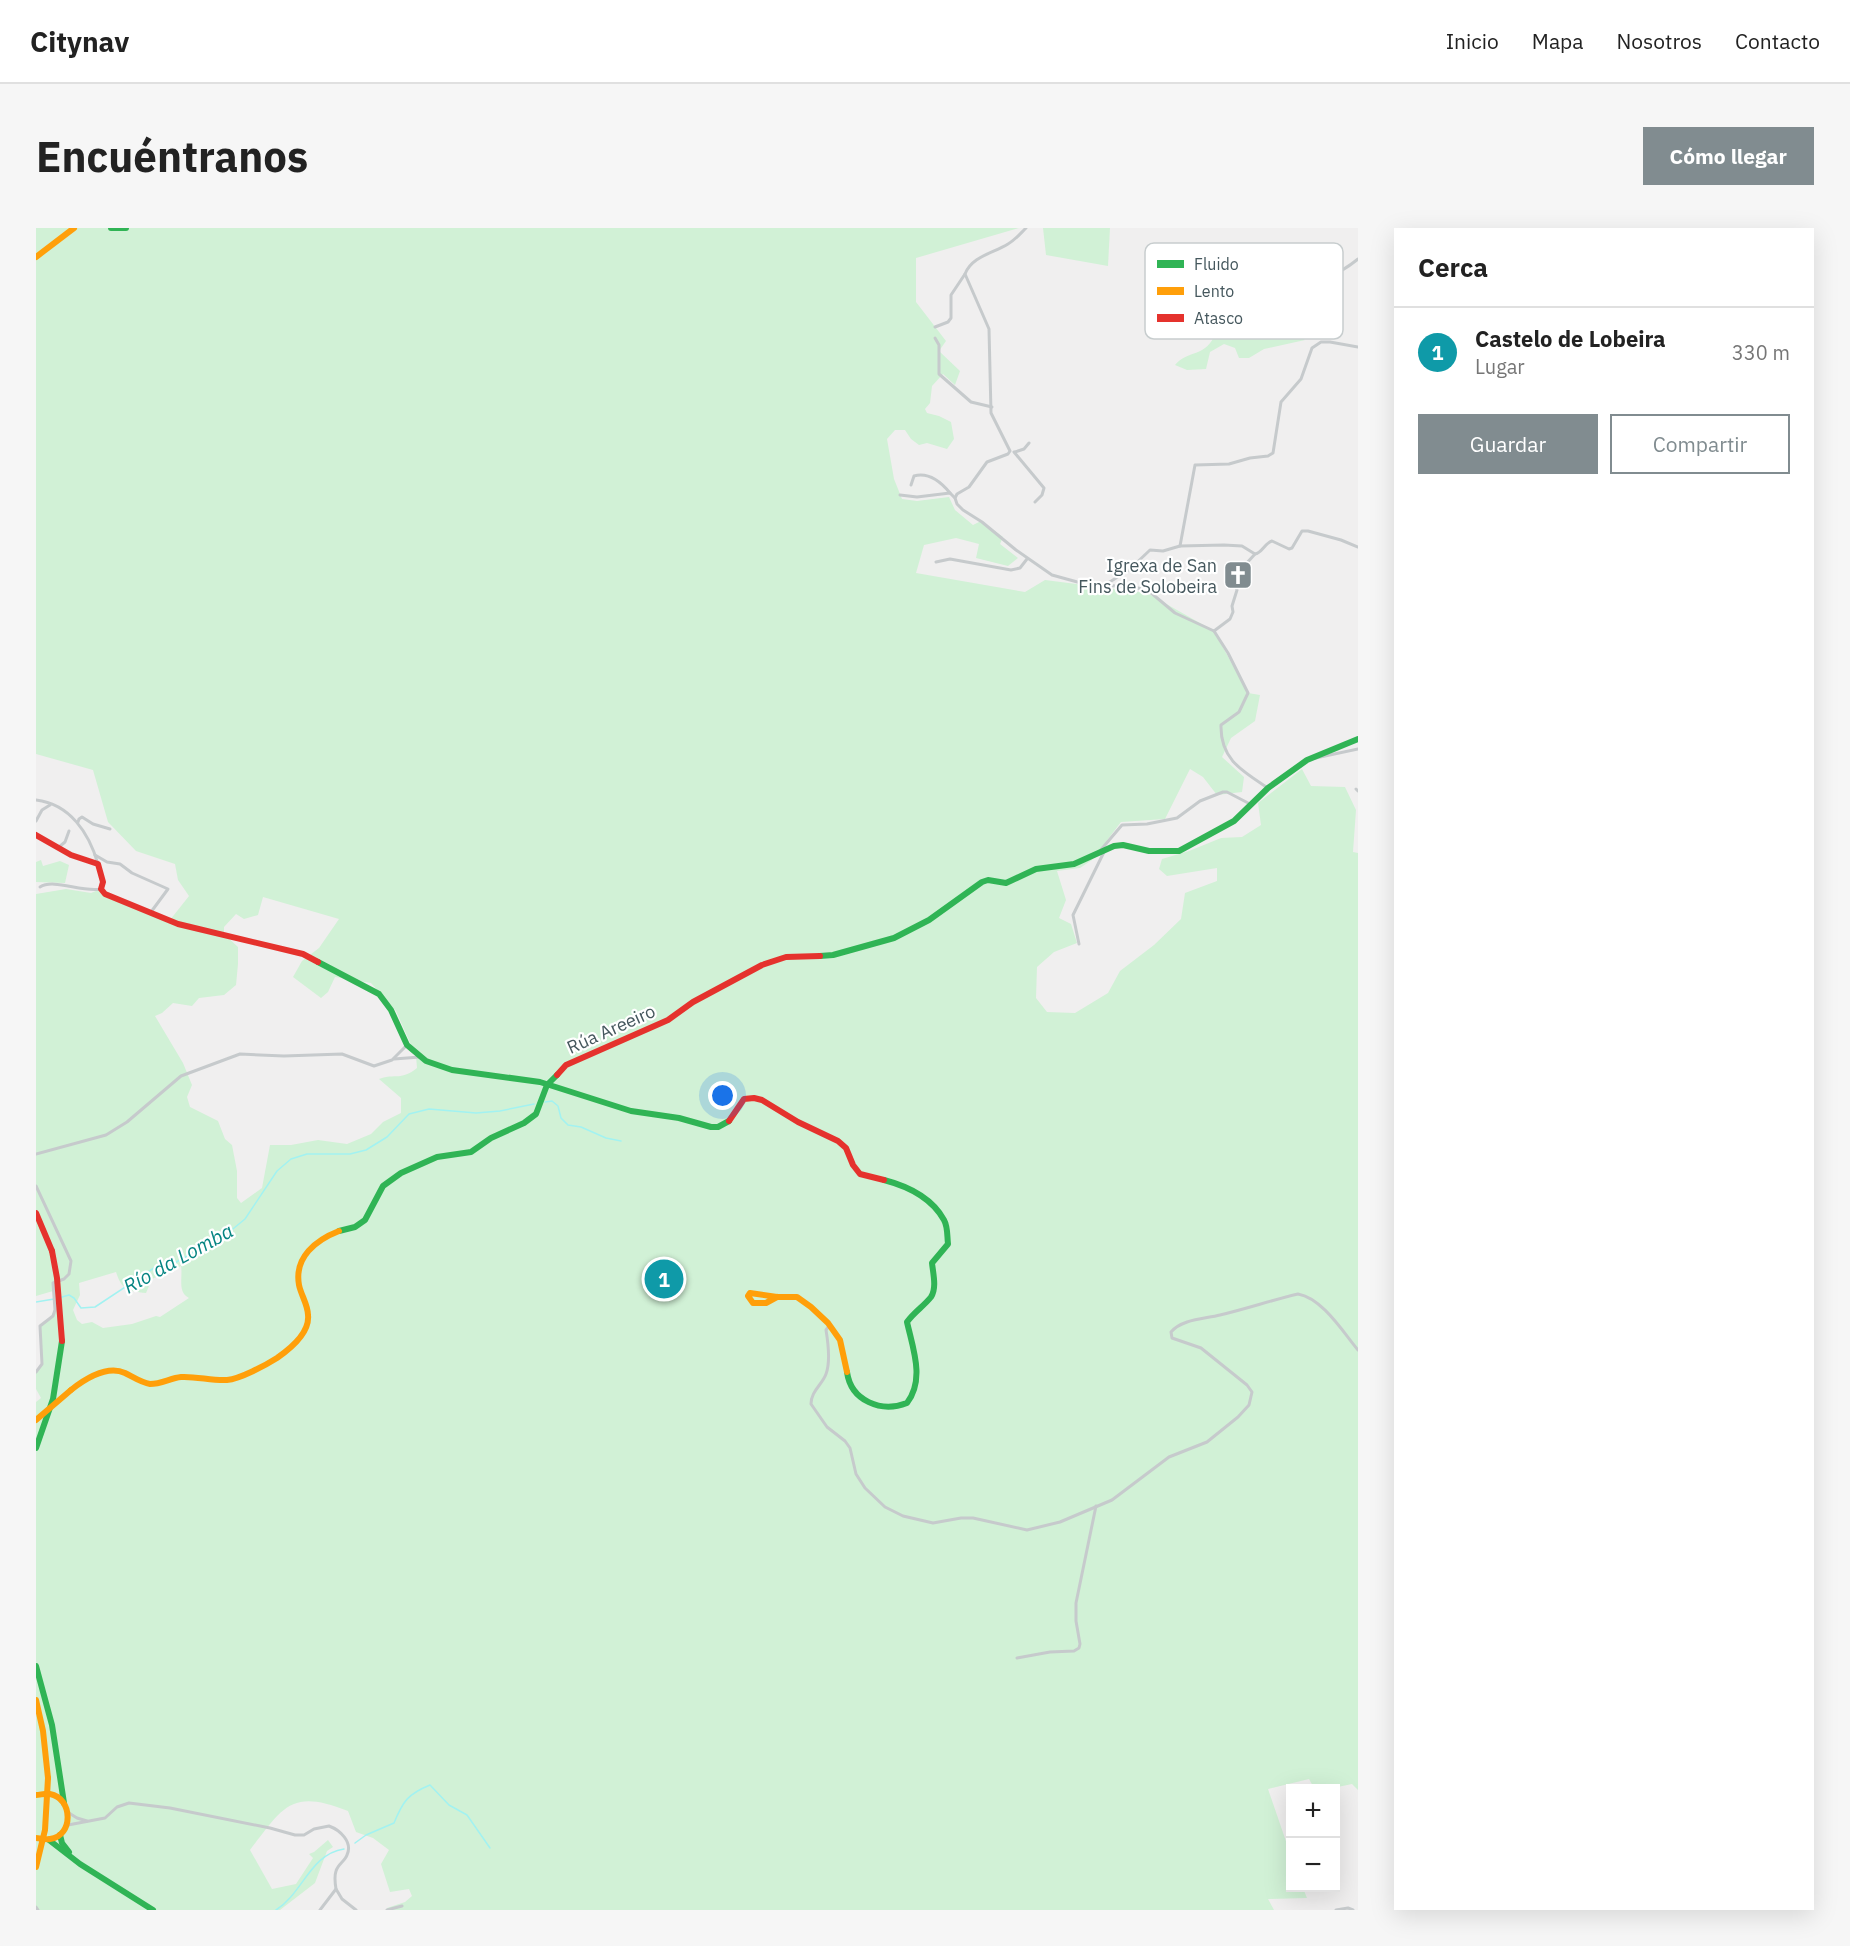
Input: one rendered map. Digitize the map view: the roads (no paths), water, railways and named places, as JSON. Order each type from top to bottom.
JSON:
[{"type":"main road","points":[[36,256],[74,228]]},
{"type":"main road","points":[[111,228],[126,228]]},
{"type":"main road","points":[[1107,848],[1123,845],[1149,851],[1179,851],[1234,821],[1268,788],[1307,760],[1358,739]]},
{"type":"main road","points":[[36,835],[71,855],[98,864],[103,882],[101,889],[105,894],[183,925],[303,954],[368,987],[379,994],[391,1010],[407,1045],[420,1057],[452,1070],[523,1079],[631,1111],[679,1118],[711,1127],[718,1127],[730,1120],[740,1102],[747,1098],[754,1098],[838,1141],[846,1148],[853,1165],[860,1174],[896,1183],[926,1198],[944,1220],[949,1240],[945,1250],[932,1263],[934,1284],[932,1296],[913,1312],[907,1322],[913,1345],[917,1383],[912,1399],[901,1406],[868,1402],[855,1396],[849,1385],[843,1346],[838,1335],[801,1299],[790,1296],[777,1297]]},
{"type":"main road","name":"Rúa Areeiro","points":[[36,1420],[84,1380],[110,1371],[120,1371],[148,1384],[180,1377],[228,1380],[246,1374],[283,1354],[303,1332],[309,1317],[299,1277],[303,1259],[310,1248],[322,1238],[355,1227],[365,1220],[383,1186],[401,1173],[437,1157],[471,1152],[491,1138],[531,1119],[539,1107],[547,1085],[566,1065],[668,1020],[693,1002],[762,965],[786,957],[834,955],[894,938],[929,920],[976,884],[988,880],[1006,883],[1036,869],[1083,862],[1107,848]]},
{"type":"main road","points":[[36,1213],[52,1251],[61,1312],[62,1341],[57,1383],[36,1448]]},
{"type":"main road","points":[[36,1666],[52,1725],[64,1803],[69,1813],[67,1826],[60,1835],[49,1840]]},
{"type":"main road","points":[[36,1700],[48,1778],[45,1830],[36,1867]]},
{"type":"main road","points":[[36,1795],[51,1794],[64,1803]]},
{"type":"main road","points":[[60,1835],[64,1846],[80,1864]]},
{"type":"main road","points":[[36,1838],[49,1840],[80,1864],[153,1910]]},
{"type":"street","points":[[935,327],[948,322],[951,318],[951,295],[970,265],[977,259],[1008,244],[1026,228]]},
{"type":"street","points":[[1343,270],[1358,259]]},
{"type":"street","points":[[965,274],[989,329],[991,413],[1012,452],[1044,488],[1042,495],[1035,502]]},
{"type":"street","points":[[935,338],[939,345],[939,374],[971,402],[992,407]]},
{"type":"street","points":[[1180,546],[1195,465],[1229,464],[1273,453],[1281,402],[1301,379],[1312,348],[1321,342],[1358,347]]},
{"type":"street","points":[[955,498],[957,494],[969,487],[987,462],[1024,449],[1029,443]]},
{"type":"street","points":[[911,485],[914,476],[927,475],[945,486],[963,510],[993,530],[1027,559],[1052,575],[1081,583],[1138,588],[1150,592],[1175,613],[1214,631],[1248,693],[1239,712],[1221,724],[1221,736],[1226,755],[1268,788]]},
{"type":"street","points":[[900,495],[917,497],[950,493]]},
{"type":"street","points":[[1214,631],[1230,619],[1233,612],[1232,606],[1237,590],[1232,578],[1233,570],[1245,565],[1267,543],[1272,541],[1289,549],[1292,548],[1302,531],[1308,531],[1341,540],[1358,548]]},
{"type":"street","points":[[1107,584],[1129,570],[1150,550],[1163,551],[1180,546],[1242,546],[1254,554]]},
{"type":"street","points":[[936,562],[950,559],[1011,570],[1020,568],[1027,559]]},
{"type":"street","points":[[1307,760],[1358,749]]},
{"type":"street","name":"Rúa Areeiro","points":[[1099,853],[1122,825],[1177,819],[1191,806],[1211,796],[1227,792],[1250,804]]},
{"type":"street","points":[[36,800],[64,810],[78,823],[96,855],[98,864]]},
{"type":"street","points":[[36,821],[42,810],[52,805]]},
{"type":"street","points":[[78,823],[82,817],[93,824],[110,829]]},
{"type":"street","points":[[59,847],[65,842],[69,831]]},
{"type":"street","points":[[1079,944],[1072,915],[1107,848]]},
{"type":"street","points":[[96,855],[107,862],[120,864],[132,873],[168,889],[152,912]]},
{"type":"street","points":[[40,887],[46,884],[86,891],[101,889]]},
{"type":"street","points":[[392,1060],[407,1045]]},
{"type":"street","points":[[36,1154],[106,1135],[128,1122],[182,1076],[240,1054],[308,1056],[331,1053],[342,1054],[374,1066],[392,1060],[420,1057]]},
{"type":"street","points":[[36,1186],[70,1261],[69,1274],[64,1279],[53,1283],[56,1302],[53,1316],[40,1326],[42,1364],[36,1372]]},
{"type":"street","points":[[829,1326],[826,1330],[828,1369],[813,1392],[811,1404],[827,1427],[850,1448],[856,1474],[865,1488],[885,1507],[903,1516],[933,1523],[973,1518],[1027,1530],[1060,1522],[1112,1500],[1169,1457],[1207,1442],[1249,1405],[1252,1392],[1247,1385],[1201,1348],[1172,1338],[1170,1335],[1173,1329],[1200,1318],[1298,1294],[1316,1301],[1358,1350]]},
{"type":"street","points":[[1017,1658],[1050,1652],[1074,1651],[1079,1648],[1076,1603],[1096,1506]]},
{"type":"street","points":[[67,1826],[71,1823],[105,1818],[117,1807],[129,1803],[170,1808],[296,1835],[304,1835],[314,1829],[329,1826],[347,1840],[348,1848],[347,1855],[335,1872],[336,1889],[342,1899],[357,1910]]},
{"type":"street","points":[[69,1813],[77,1818],[91,1821]]},
{"type":"street","points":[[320,1910],[336,1889]]},
{"type":"street","points":[[387,1910],[402,1906]]},
{"type":"street","points":[[1338,1910],[1353,1910]]},
{"type":"waterway","name":"Río da Lomba","points":[[545,1102],[552,1101],[558,1106],[561,1118],[568,1125],[581,1127],[606,1138],[621,1141]]},
{"type":"waterway","name":"Río da Lomba","points":[[62,1297],[69,1295],[81,1308],[95,1307],[154,1268],[171,1265],[228,1233],[245,1219],[277,1171],[291,1159],[307,1154],[350,1154],[366,1150],[387,1137],[409,1114],[429,1109],[476,1113],[534,1104]]},
{"type":"waterway","name":"Río da Lomba","points":[[36,1302],[54,1299]]},
{"type":"waterway","points":[[355,1843],[366,1835],[394,1823],[407,1799],[430,1785],[449,1805],[467,1815],[490,1848]]},
{"type":"waterway","points":[[276,1910],[285,1903],[323,1858],[332,1852],[344,1849]]},
{"type":"place","name":"Igrexa de San Fins de Solobeira","points":[[1238,575]]},
{"type":"place","name":"Castelo de Lobeira","points":[[664,1279]]}]
